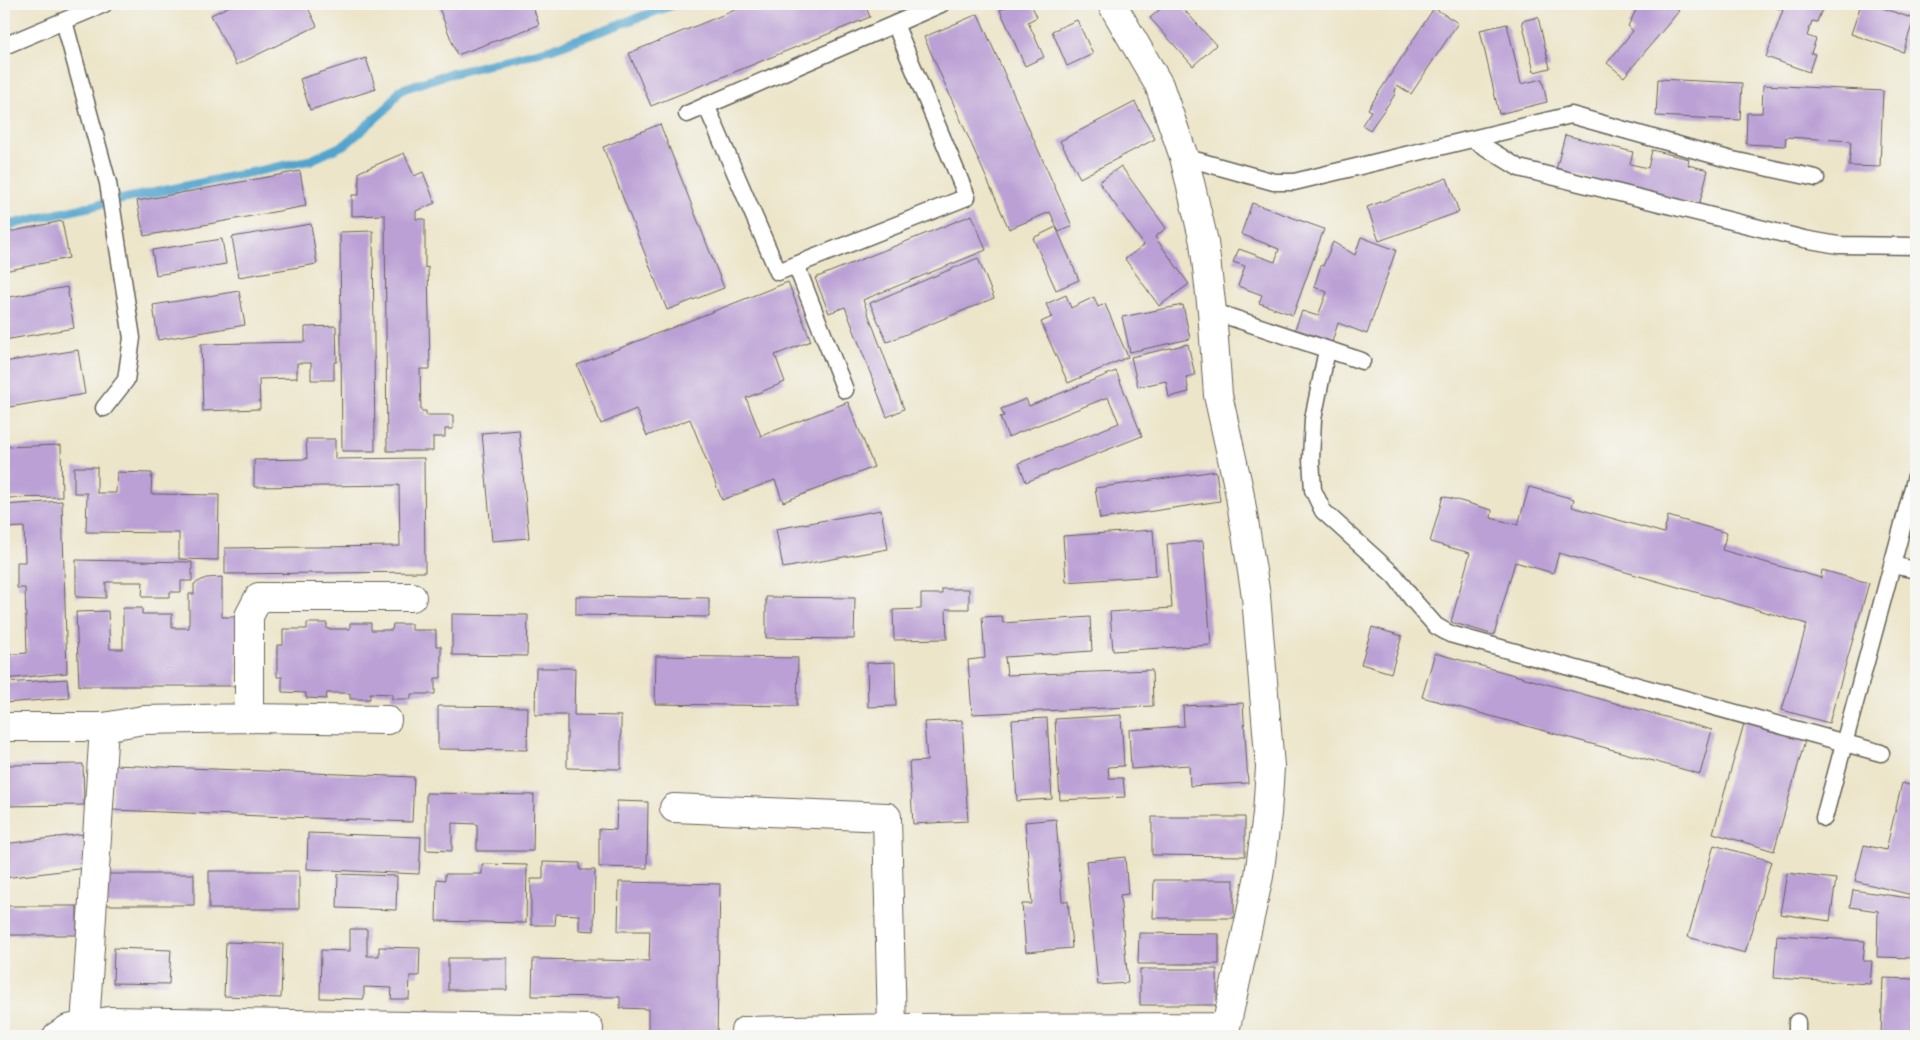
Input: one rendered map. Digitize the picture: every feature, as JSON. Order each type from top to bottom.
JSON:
[{"type":"street","points":[[745,1031],[892,1028],[1225,1032],[1259,876],[1268,814],[1270,767],[1256,596],[1238,490],[1218,395],[1212,311],[1204,242],[1184,157],[1159,85],[1112,4]]},
{"type":"street","points":[[248,718],[249,616],[259,598],[412,598]]},
{"type":"street","points":[[4,728],[104,727],[143,720],[248,718],[387,720]]},
{"type":"street","points":[[85,1026],[104,727]]},
{"type":"street","points":[[674,808],[887,817],[892,1028]]},
{"type":"street","points":[[57,1036],[68,1029],[109,1021],[589,1029]]},
{"type":"lane","points":[[4,46],[104,4]]},
{"type":"lane","points":[[687,114],[941,4]]},
{"type":"lane","points":[[64,21],[108,183],[132,338],[126,380],[104,408]]},
{"type":"lane","points":[[706,105],[778,272],[967,197],[895,24]]},
{"type":"lane","points":[[1184,157],[1274,182],[1294,182],[1571,115],[1728,159],[1816,178]]},
{"type":"lane","points":[[1472,139],[1519,168],[1804,239],[1838,245],[1916,246]]},
{"type":"lane","points":[[796,265],[845,390]]},
{"type":"lane","points":[[1212,311],[1362,362]]},
{"type":"lane","points":[[1327,350],[1313,419],[1311,459],[1313,490],[1323,511],[1395,576],[1436,626],[1450,634],[1881,753]]},
{"type":"lane","points":[[1824,818],[1916,476]]},
{"type":"lane","points":[[1892,565],[1916,570]]},
{"type":"building","points":[[234,4],[306,4],[317,26],[236,65],[211,15]]},
{"type":"building","points":[[450,4],[532,4],[539,25],[457,55],[439,8]]},
{"type":"building","points":[[750,4],[865,4],[870,17],[651,106],[629,53]]},
{"type":"building","points":[[1013,4],[1031,4],[1037,17],[1028,22],[1044,57],[1025,66],[1000,10]]},
{"type":"building","points":[[1166,4],[1179,4],[1216,45],[1193,66],[1150,18]]},
{"type":"building","points":[[1639,4],[1670,4],[1679,11],[1624,77],[1607,63],[1633,31],[1628,26]]},
{"type":"building","points":[[1766,4],[1824,4],[1817,22],[1812,21],[1807,36],[1816,39],[1811,53],[1815,54],[1809,72],[1766,57],[1783,10]]},
{"type":"building","points":[[1861,4],[1871,4],[1914,19],[1903,52],[1851,34]]},
{"type":"building","points":[[1904,4],[1916,4],[1916,11],[1903,6]]},
{"type":"building","points":[[1434,8],[1458,23],[1411,94],[1397,85],[1394,96],[1370,130],[1362,125],[1371,111],[1368,109]]},
{"type":"building","points":[[978,14],[1072,226],[1059,232],[1050,212],[1009,229],[924,37]]},
{"type":"building","points":[[1538,17],[1550,68],[1534,72],[1522,21]]},
{"type":"building","points":[[1077,20],[1093,54],[1067,66],[1052,31]]},
{"type":"building","points":[[1507,24],[1521,84],[1542,79],[1547,102],[1499,114],[1480,30]]},
{"type":"building","points":[[366,58],[376,89],[310,110],[300,79]]},
{"type":"building","points":[[1658,79],[1742,83],[1740,120],[1656,116]]},
{"type":"building","points":[[1763,85],[1883,91],[1880,167],[1849,166],[1851,141],[1786,137],[1785,146],[1746,144],[1747,113],[1762,113]]},
{"type":"building","points":[[1135,102],[1155,139],[1080,178],[1060,141]]},
{"type":"building","points":[[660,124],[724,288],[667,310],[603,147]]},
{"type":"building","points":[[1565,135],[1633,152],[1630,164],[1648,168],[1652,150],[1689,159],[1688,165],[1708,170],[1699,206],[1556,170]]},
{"type":"building","points":[[404,153],[414,176],[423,172],[435,203],[416,211],[416,219],[425,219],[425,268],[428,267],[430,369],[420,369],[421,411],[426,411],[426,415],[453,415],[453,429],[445,429],[445,437],[433,437],[433,451],[387,451],[385,215],[352,216],[352,195],[359,195],[359,172]]},
{"type":"building","points":[[1121,166],[1166,228],[1155,237],[1189,284],[1159,306],[1125,259],[1144,245],[1099,182]]},
{"type":"building","points":[[300,171],[306,206],[144,236],[137,201]]},
{"type":"building","points":[[1447,178],[1459,212],[1379,241],[1367,207]]},
{"type":"building","points":[[1252,203],[1324,229],[1293,315],[1259,303],[1262,295],[1238,286],[1245,266],[1233,262],[1239,249],[1275,262],[1279,249],[1241,234]]},
{"type":"building","points":[[972,215],[986,250],[863,300],[904,409],[887,417],[845,307],[829,313],[815,278]]},
{"type":"building","points":[[62,221],[69,258],[4,271],[4,233]]},
{"type":"building","points":[[311,224],[317,264],[239,277],[232,237]]},
{"type":"building","points":[[1056,227],[1079,280],[1056,290],[1033,238]]},
{"type":"building","points":[[373,231],[375,451],[342,451],[340,232]]},
{"type":"building","points":[[1361,237],[1396,250],[1367,334],[1338,323],[1332,342],[1295,329],[1302,311],[1318,316],[1327,292],[1314,287],[1321,265],[1323,266],[1333,242],[1355,255]]},
{"type":"building","points":[[222,239],[226,264],[156,275],[152,250]]},
{"type":"building","points":[[978,258],[994,298],[887,342],[870,303]]},
{"type":"building","points":[[788,282],[811,341],[775,355],[785,382],[746,398],[761,436],[848,402],[874,467],[783,502],[775,480],[722,500],[690,419],[647,436],[636,409],[601,424],[577,365]]},
{"type":"building","points":[[67,287],[74,328],[4,340],[4,298]]},
{"type":"building","points":[[239,291],[245,325],[158,340],[153,305]]},
{"type":"building","points":[[1066,295],[1071,308],[1094,297],[1098,307],[1105,304],[1128,357],[1068,383],[1041,322],[1052,317],[1046,304]]},
{"type":"building","points":[[1183,305],[1190,339],[1130,352],[1122,317]]},
{"type":"building","points":[[336,326],[337,362],[334,362],[334,380],[311,380],[311,363],[297,363],[297,378],[259,379],[260,409],[203,411],[201,344],[305,342],[305,327]]},
{"type":"building","points":[[1188,344],[1195,375],[1186,377],[1189,392],[1169,397],[1166,381],[1138,387],[1131,357]]},
{"type":"building","points":[[78,350],[85,394],[4,408],[4,362]]},
{"type":"building","points":[[1116,371],[1142,436],[1026,482],[1019,463],[1119,423],[1108,397],[1008,437],[1000,417],[1004,416],[1001,409],[1026,399],[1029,406]]},
{"type":"building","points":[[519,430],[529,538],[492,541],[482,433]]},
{"type":"building","points":[[306,439],[335,439],[335,459],[424,458],[425,572],[225,574],[225,548],[400,546],[399,485],[254,487],[254,460],[307,459]]},
{"type":"building","points":[[61,445],[62,497],[4,498],[4,447]]},
{"type":"building","points":[[74,467],[97,467],[97,493],[116,493],[117,472],[152,473],[151,494],[219,495],[218,560],[179,559],[179,533],[86,532],[87,493],[74,493]]},
{"type":"building","points":[[1216,471],[1220,501],[1100,519],[1095,488]]},
{"type":"building","points":[[1529,487],[1574,499],[1572,507],[1664,533],[1668,516],[1727,533],[1722,550],[1821,578],[1822,570],[1869,583],[1829,723],[1782,710],[1807,624],[1559,553],[1553,573],[1515,562],[1494,635],[1451,622],[1470,553],[1430,542],[1443,496],[1492,510],[1491,518],[1518,525]]},
{"type":"building","points":[[62,501],[67,673],[4,679],[4,655],[27,653],[25,588],[17,588],[17,562],[25,562],[24,527],[4,528],[4,505]]},
{"type":"building","points":[[881,510],[888,549],[783,568],[776,529]]},
{"type":"building","points":[[1153,530],[1156,576],[1066,582],[1063,536]]},
{"type":"building","points":[[1203,541],[1211,645],[1113,651],[1110,612],[1172,608],[1167,544]]},
{"type":"building","points":[[76,560],[192,562],[192,581],[181,581],[181,592],[170,592],[170,597],[142,597],[143,582],[106,582],[106,598],[76,597]]},
{"type":"building","points":[[222,577],[222,617],[237,617],[237,686],[79,686],[76,612],[108,611],[110,649],[123,649],[123,608],[142,608],[142,614],[172,614],[172,628],[189,628],[189,594],[194,594],[194,584],[206,578]]},
{"type":"building","points":[[942,589],[969,589],[969,609],[946,609],[947,639],[894,640],[893,610],[921,609],[921,594],[942,594]]},
{"type":"building","points":[[576,596],[709,598],[709,617],[576,615]]},
{"type":"building","points":[[766,597],[855,598],[854,639],[766,638]]},
{"type":"building","points":[[452,614],[528,615],[527,656],[452,655]]},
{"type":"building","points":[[1002,616],[1003,623],[1090,617],[1092,651],[1005,657],[1007,675],[1152,670],[1153,706],[972,714],[968,660],[985,658],[982,617]]},
{"type":"building","points":[[307,623],[327,623],[327,629],[350,629],[350,623],[371,623],[371,630],[392,630],[393,624],[412,624],[412,630],[436,630],[436,646],[441,646],[441,678],[435,678],[435,694],[411,694],[411,699],[392,699],[392,694],[370,693],[370,699],[350,699],[350,693],[327,693],[326,699],[306,698],[306,693],[282,692],[282,677],[277,677],[277,645],[283,645],[283,629],[307,629]]},
{"type":"building","points":[[1372,627],[1402,636],[1391,673],[1361,664]]},
{"type":"building","points":[[1435,653],[1712,730],[1700,774],[1422,697]]},
{"type":"building","points":[[656,656],[798,658],[797,706],[655,704]]},
{"type":"building","points":[[895,662],[896,706],[868,707],[867,663]]},
{"type":"building","points":[[536,668],[575,668],[574,715],[621,716],[621,769],[567,768],[567,715],[535,715]]},
{"type":"building","points":[[67,679],[69,698],[4,703],[4,683]]},
{"type":"building","points":[[1243,703],[1248,783],[1190,786],[1189,765],[1131,769],[1129,730],[1184,726],[1183,706]]},
{"type":"building","points":[[438,706],[528,707],[527,750],[438,749]]},
{"type":"building","points":[[1121,715],[1124,766],[1108,767],[1109,778],[1123,778],[1125,797],[1060,800],[1055,719]]},
{"type":"building","points":[[1047,718],[1052,799],[1017,801],[1012,720]]},
{"type":"building","points":[[962,720],[968,821],[913,824],[909,762],[927,761],[924,722]]},
{"type":"building","points":[[1745,720],[1806,737],[1774,851],[1713,833]]},
{"type":"building","points":[[83,764],[84,805],[4,806],[4,765]]},
{"type":"building","points":[[114,765],[414,777],[412,822],[112,810]]},
{"type":"building","points":[[1902,783],[1916,787],[1916,896],[1855,881],[1864,845],[1886,850]]},
{"type":"building","points":[[426,793],[534,795],[533,851],[477,851],[477,824],[452,823],[452,851],[426,850]]},
{"type":"building","points":[[617,801],[648,802],[647,868],[599,867],[599,829],[616,830]]},
{"type":"building","points":[[1152,817],[1245,817],[1245,856],[1152,855]]},
{"type":"building","points":[[1056,819],[1062,901],[1068,901],[1072,948],[1026,952],[1022,904],[1032,904],[1025,822]]},
{"type":"building","points":[[308,833],[421,837],[419,874],[307,869]]},
{"type":"building","points":[[82,834],[86,868],[4,878],[4,844]]},
{"type":"building","points":[[1714,845],[1771,861],[1745,953],[1688,937]]},
{"type":"building","points":[[1125,857],[1128,894],[1120,895],[1128,983],[1098,985],[1086,861]]},
{"type":"building","points":[[543,862],[580,863],[580,870],[595,870],[594,931],[579,930],[579,915],[556,914],[555,925],[531,925],[531,879],[543,879]]},
{"type":"building","points":[[482,864],[527,865],[526,923],[436,921],[437,879],[445,880],[445,874],[482,874]]},
{"type":"building","points":[[209,871],[299,871],[299,909],[209,909]]},
{"type":"building","points":[[1787,873],[1836,879],[1830,921],[1780,914]]},
{"type":"building","points":[[106,874],[194,874],[194,905],[106,905]]},
{"type":"building","points":[[338,874],[397,876],[396,910],[337,908]]},
{"type":"building","points":[[1154,880],[1234,880],[1234,918],[1153,918]]},
{"type":"building","points":[[619,882],[720,884],[717,1036],[648,1036],[648,1009],[620,1008],[620,997],[532,996],[533,959],[649,961],[650,931],[618,931]]},
{"type":"building","points":[[1853,890],[1916,899],[1916,958],[1877,957],[1878,911],[1850,907]]},
{"type":"building","points":[[4,892],[7,892],[7,906],[77,906],[77,935],[4,935]]},
{"type":"building","points":[[350,929],[367,929],[367,956],[379,956],[379,947],[420,948],[419,976],[410,976],[409,999],[391,999],[392,988],[364,987],[364,999],[320,998],[321,950],[350,951]]},
{"type":"building","points":[[1139,933],[1219,934],[1219,964],[1138,964]]},
{"type":"building","points":[[1777,935],[1865,941],[1863,961],[1872,961],[1870,984],[1774,978]]},
{"type":"building","points":[[226,942],[283,944],[281,998],[224,996]]},
{"type":"building","points":[[114,948],[171,950],[169,984],[113,983]]},
{"type":"building","points":[[448,958],[507,958],[507,990],[448,990]]},
{"type":"building","points":[[1140,969],[1217,969],[1217,1005],[1140,1005]]},
{"type":"building","points":[[1883,978],[1916,979],[1916,1036],[1881,1036]]},
{"type":"waterway","points":[[4,226],[311,160],[346,144],[388,107],[400,90],[442,76],[551,49],[676,4]]}]
